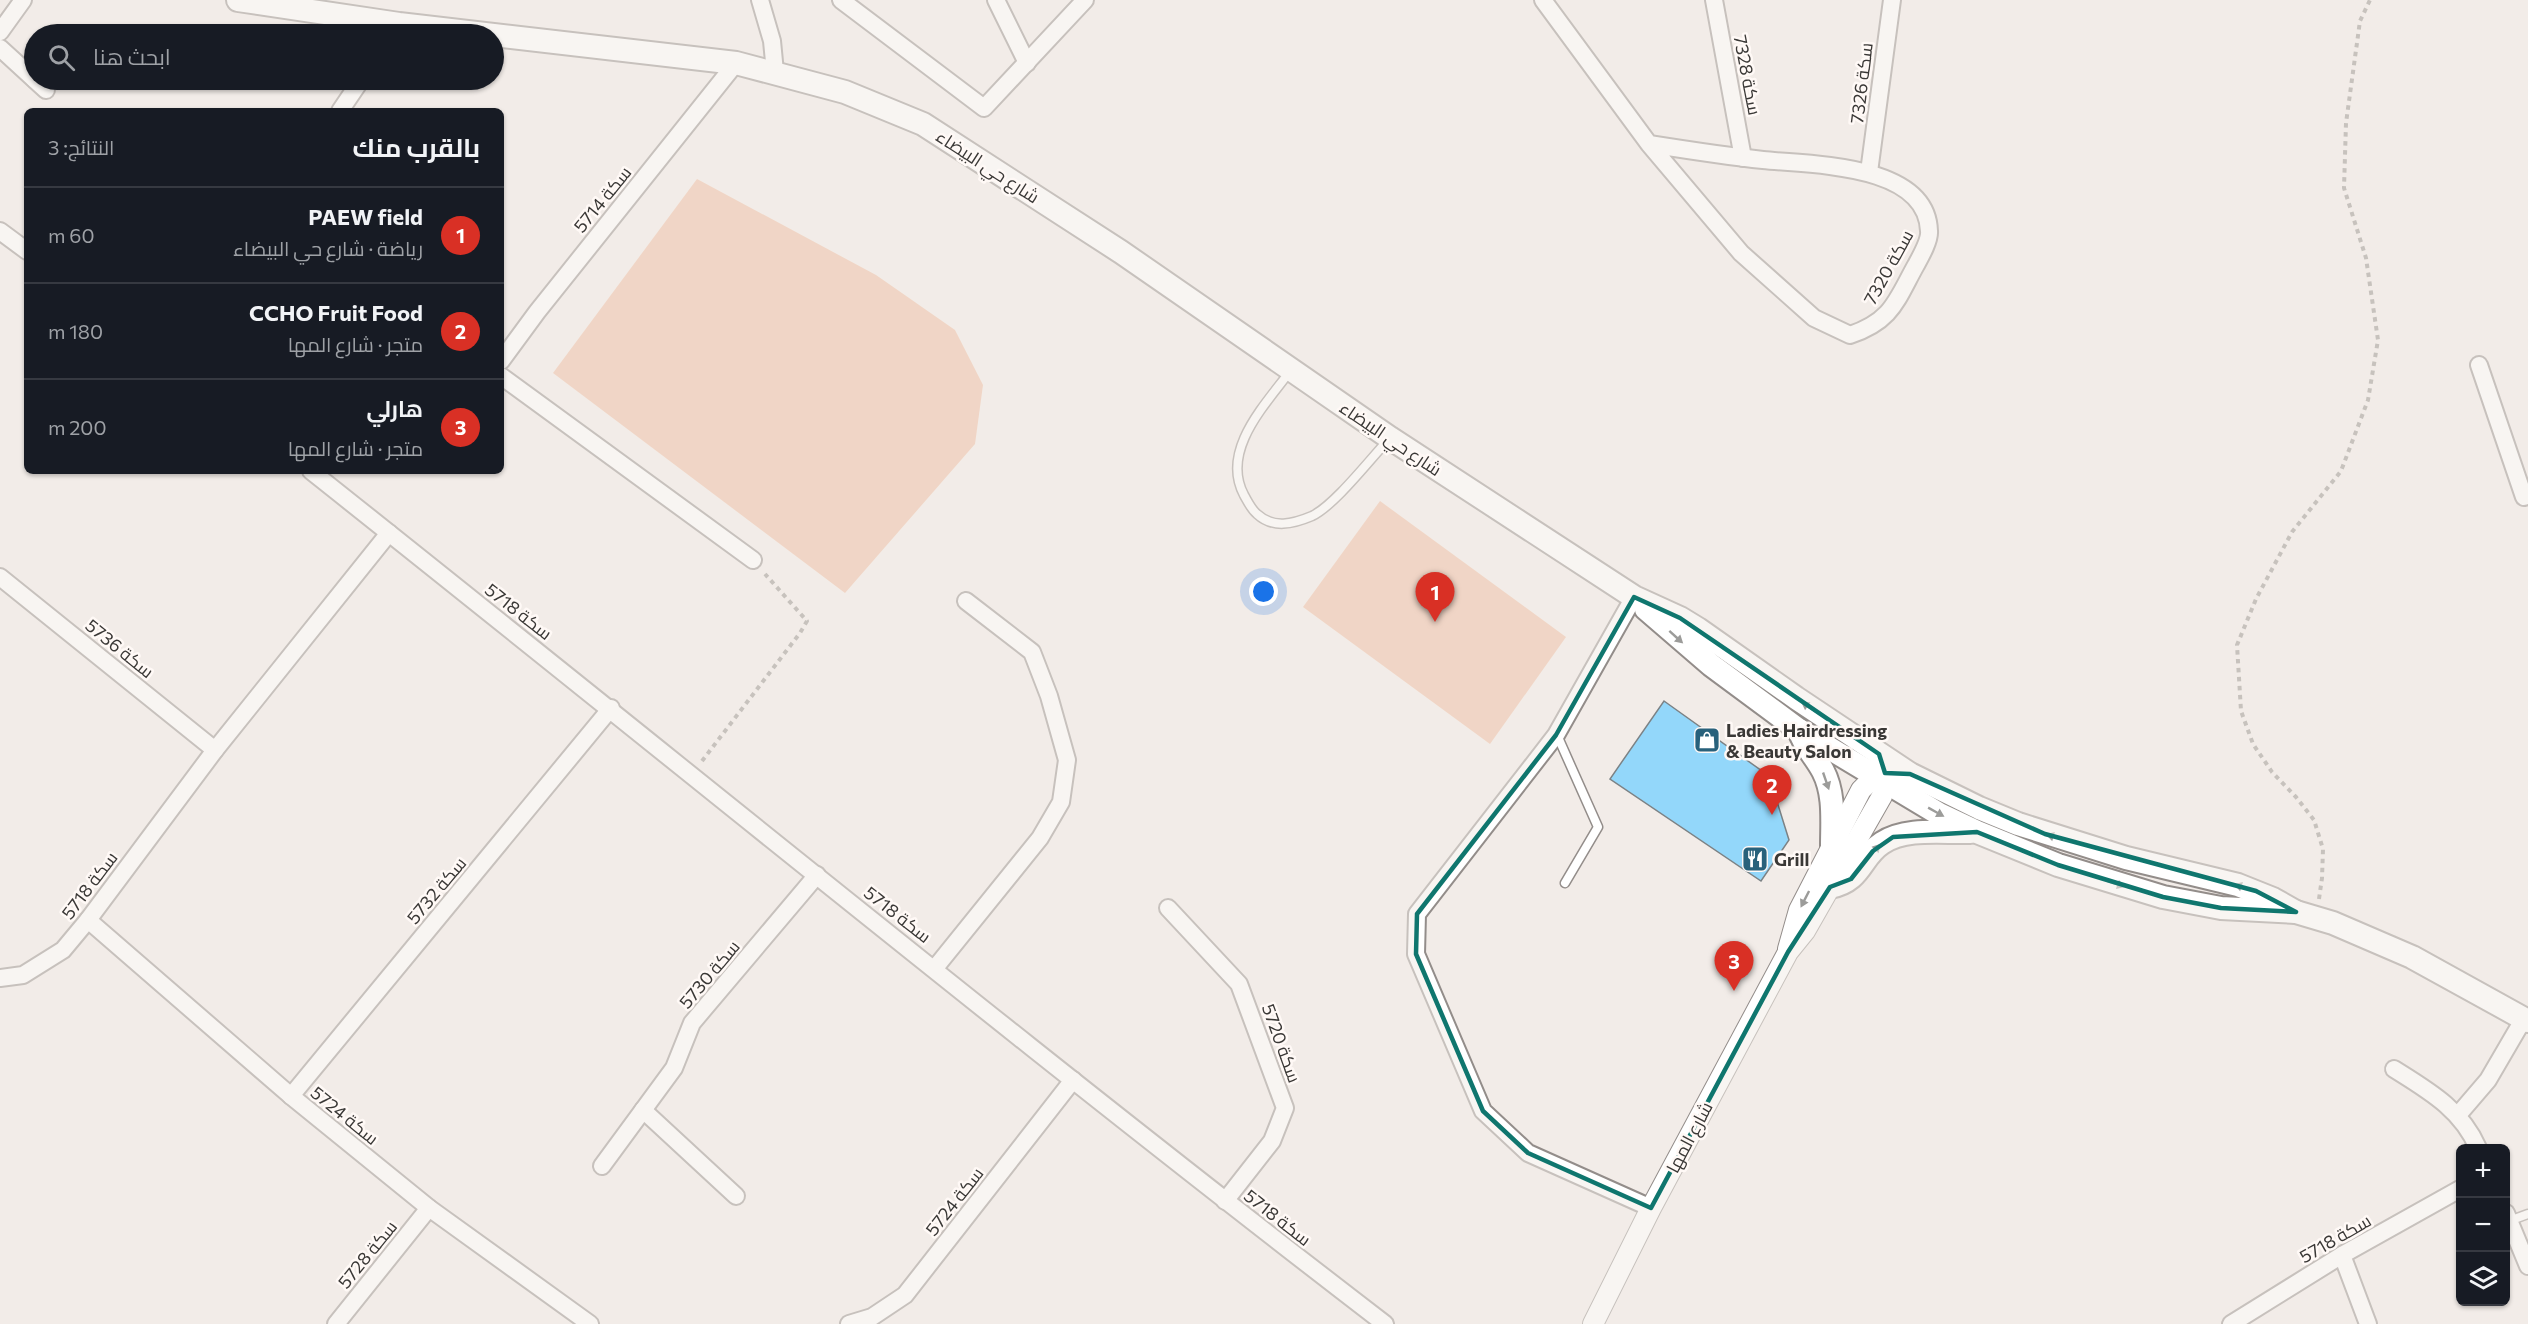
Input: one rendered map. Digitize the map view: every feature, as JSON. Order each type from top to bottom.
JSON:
[{"type":"main road","name":"شارع حي البيضاء","points":[[238,0],[369,24]]},
{"type":"main road","name":"شارع حي البيضاء","points":[[504,40],[736,63],[845,92],[923,124],[1121,252],[1390,438],[1634,597]]},
{"type":"main road","points":[[1634,597],[1698,629],[1881,772],[1939,814],[1977,832],[2058,865],[2163,897],[2221,908],[2306,915]]},
{"type":"main road","points":[[1634,597],[1683,643],[1799,729],[1881,772],[1910,774],[1979,808],[2018,824],[2126,858],[2238,885],[2306,915],[2374,939],[2412,957],[2526,1023]]},
{"type":"main road","points":[[1799,729],[1805,745],[1818,763],[1828,785],[1832,810],[1832,846]]},
{"type":"main road","points":[[1830,887],[1851,879],[1873,851],[1893,837],[1907,834],[1977,832]]},
{"type":"street","points":[[0,33],[22,0]]},
{"type":"street","points":[[760,0],[772,41],[776,72]]},
{"type":"street","points":[[841,0],[984,108],[1086,0]]},
{"type":"street","points":[[996,0],[1027,63]]},
{"type":"street","name":"سكة 7320","points":[[1543,0],[1649,144],[1749,260],[1814,318],[1850,334],[1871,328],[1889,314],[1919,260],[1930,232],[1924,211],[1911,192],[1869,172],[1743,158],[1649,144]]},
{"type":"street","name":"سكة 7328","points":[[1714,0],[1743,158]]},
{"type":"street","name":"سكة 7326","points":[[1869,172],[1892,0]]},
{"type":"street","points":[[0,48],[24,70]]},
{"type":"street","name":"سكة 5714","points":[[504,357],[537,312],[736,63]]},
{"type":"street","points":[[342,108],[355,90]]},
{"type":"street","points":[[0,231],[24,249]]},
{"type":"street","points":[[2479,365],[2527,500]]},
{"type":"street","points":[[504,378],[753,560]]},
{"type":"street","name":"سكة 5718","points":[[315,474],[1225,1201],[1385,1324]]},
{"type":"street","name":"سكة 5718","points":[[0,978],[23,975],[63,950],[215,750],[389,533]]},
{"type":"street","name":"سكة 5736","points":[[1,580],[215,750]]},
{"type":"street","points":[[1634,597],[1556,735],[1417,914],[1416,954],[1483,1111],[1528,1153],[1651,1208]]},
{"type":"street","points":[[934,968],[1040,838],[1061,802],[1066,760],[1048,696],[1032,652],[966,601]]},
{"type":"street","name":"سكة 5732","points":[[291,1096],[610,708]]},
{"type":"street","name":"شارع المها","points":[[1788,952],[1799,909],[1861,790],[1881,772]]},
{"type":"street","name":"شارع المها","points":[[1593,1324],[1651,1208],[1788,952],[1805,931],[1882,796],[1881,772]]},
{"type":"street","name":"سكة 5730","points":[[602,1166],[674,1068],[692,1023],[818,875]]},
{"type":"street","name":"سكة 5720","points":[[1168,908],[1239,984],[1285,1107],[1272,1141],[1225,1201]]},
{"type":"street","name":"سكة 5724","points":[[88,920],[291,1096],[429,1208],[590,1324]]},
{"type":"street","points":[[2458,1115],[2488,1080],[2526,1023]]},
{"type":"street","points":[[2394,1069],[2434,1094],[2458,1115],[2476,1144]]},
{"type":"street","name":"سكة 5724","points":[[849,1324],[872,1317],[905,1295],[1073,1080]]},
{"type":"street","points":[[643,1110],[736,1196]]},
{"type":"street","name":"سكة 5718","points":[[2231,1324],[2342,1255],[2456,1191]]},
{"type":"street","name":"سكة 5728","points":[[336,1324],[429,1208]]},
{"type":"street","points":[[2510,1224],[2528,1266]]},
{"type":"street","points":[[2342,1255],[2368,1324]]},
{"type":"lane","points":[[1291,370],[1244,439],[1236,463],[1241,488],[1253,511],[1264,520],[1285,525],[1314,515],[1336,496],[1390,438]]},
{"type":"lane","points":[[1556,735],[1598,826],[1565,883]]},
{"type":"lane","points":[[2510,1217],[2528,1214]]},
{"type":"path","points":[[2306,915],[2322,878],[2323,849],[2314,820],[2272,772],[2253,744],[2241,711],[2236,645],[2256,598],[2292,532],[2341,471],[2368,400],[2378,340],[2366,258],[2344,188],[2346,123],[2360,21],[2370,0]]},
{"type":"path","points":[[692,774],[807,621],[753,560]]},
{"type":"highlighted area","points":[[1634,597],[1680,618],[1879,754],[1885,773],[1910,774],[2045,834],[2256,891],[2296,912],[2221,908],[2163,897],[2058,865],[1977,832],[1893,837],[1873,851],[1851,879],[1830,887],[1788,952],[1651,1208],[1528,1153],[1483,1111],[1416,954],[1417,914],[1556,735]]},
{"type":"shaded area","points":[[697,179],[876,275],[955,330],[983,385],[975,444],[845,593],[553,373]]},
{"type":"shaded area","points":[[1380,501],[1566,637],[1490,744],[1303,607]]},
{"type":"building","points":[[1664,701],[1769,776],[1789,840],[1761,881],[1610,779]]},
{"type":"place","name":"PAEW field","points":[[1435,622]]},
{"type":"place","name":"Ladies Hairdressing & Beauty Salon","points":[[1707,740]]},
{"type":"place","name":"CCHO Fruit Food","points":[[1772,815]]},
{"type":"place","name":"Grill","points":[[1755,859]]},
{"type":"place","name":"هارلي","points":[[1734,991]]}]
